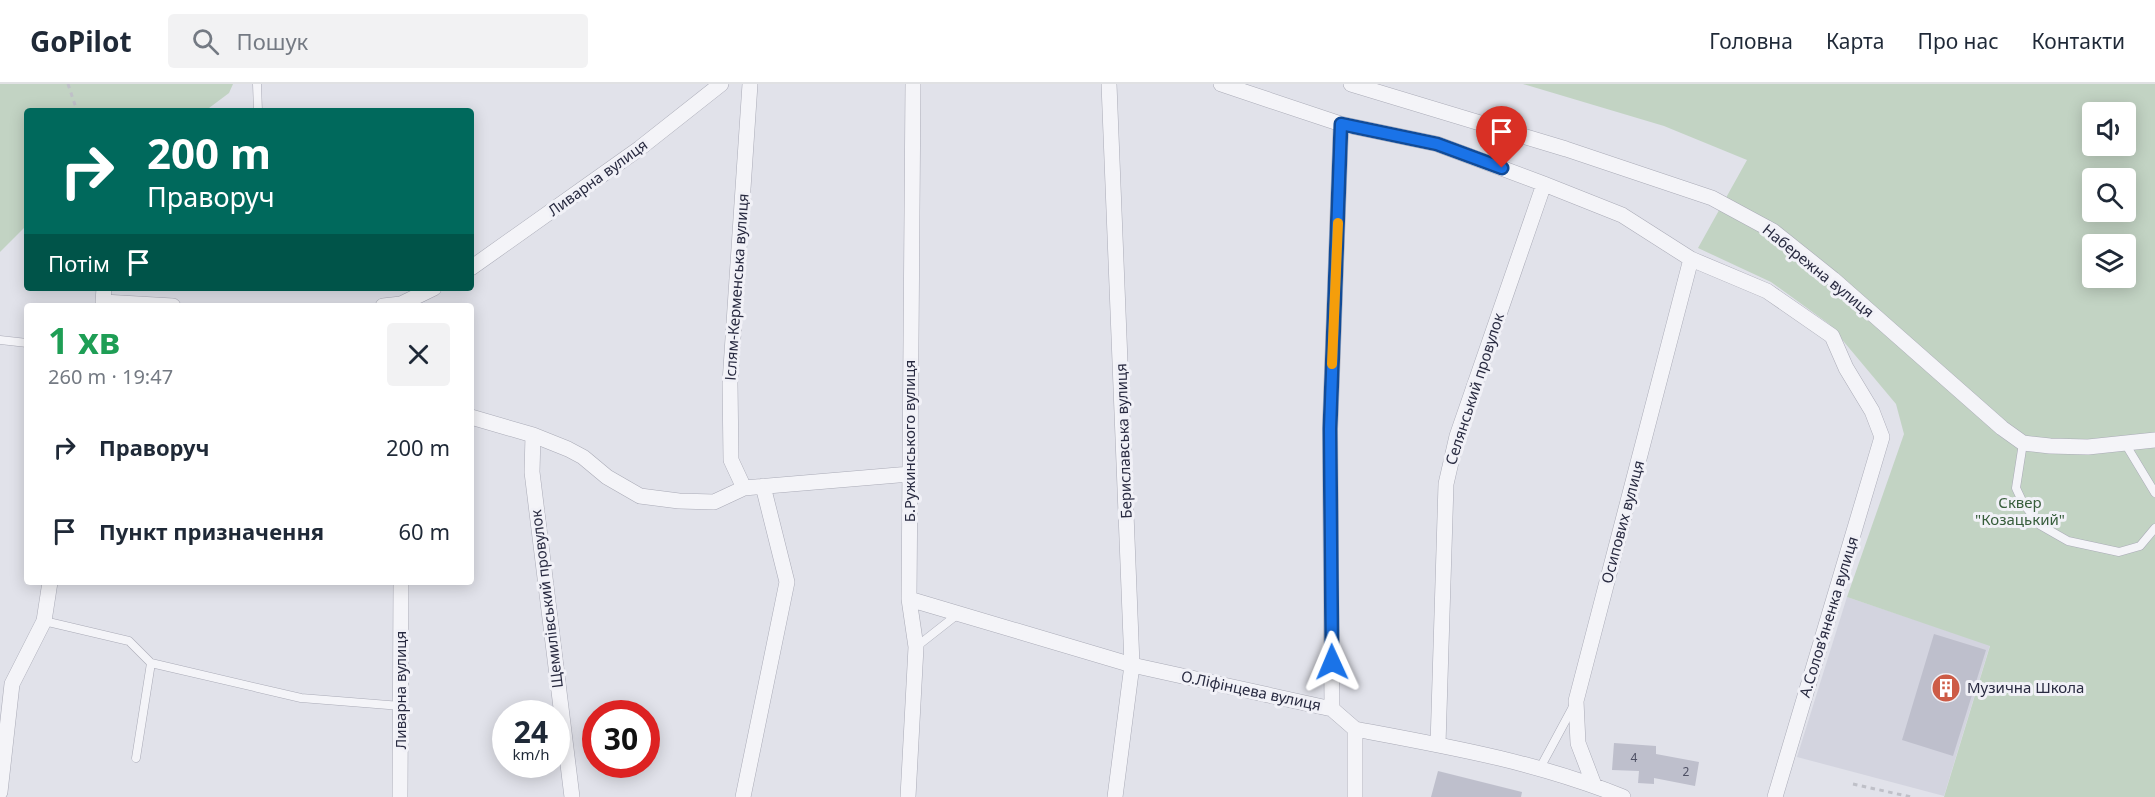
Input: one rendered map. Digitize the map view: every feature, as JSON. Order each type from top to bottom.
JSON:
[{"type":"street","name":"Ливарна вулиця","points":[[474,266],[640,148],[721,84]]},
{"type":"street","name":"Іслям-Керменська вулиця","points":[[744,488],[731,460],[730,383],[750,84]]},
{"type":"street","name":"Б.Ружинського вулиця","points":[[908,797],[916,646],[909,599],[913,84]]},
{"type":"street","name":"Бериславська вулиця","points":[[1109,84],[1132,665],[1115,797]]},
{"type":"street","points":[[1221,84],[1341,124],[1437,144],[1622,215],[1691,259]]},
{"type":"street","name":"Набережна вулиця","points":[[1352,84],[1566,148],[1722,203],[1773,231],[1833,279],[2002,428],[2024,443]]},
{"type":"street","points":[[1332,709],[1330,429],[1341,124]]},
{"type":"street","name":"Селянський провулок","points":[[1438,745],[1446,484],[1457,436],[1544,184]]},
{"type":"street","name":"А.Солов’яненка вулиця","points":[[1691,259],[1767,291],[1832,336],[1846,369],[1872,411],[1882,437],[1775,797]]},
{"type":"street","name":"Осипових вулиця","points":[[1594,785],[1578,743],[1576,701],[1691,259]]},
{"type":"street","points":[[405,303],[428,291]]},
{"type":"street","points":[[103,299],[142,303]]},
{"type":"street","points":[[474,418],[568,448],[607,477],[640,496],[679,501],[714,502],[744,488],[910,474]]},
{"type":"street","name":"Щемилівський провулок","points":[[533,435],[532,472],[572,797]]},
{"type":"street","points":[[2024,443],[2088,447],[2126,445],[2155,440]]},
{"type":"street","points":[[743,797],[787,582],[763,486]]},
{"type":"street","points":[[0,792],[12,684],[44,621],[50,585]]},
{"type":"street","name":"Ливарна вулиця","points":[[400,797],[401,585]]},
{"type":"street","name":"О.Ліфінцева вулиця","points":[[909,599],[1132,665],[1332,709],[1355,729]]},
{"type":"street","points":[[1355,797],[1355,729],[1540,768],[1623,797]]},
{"type":"lane","points":[[257,84],[258,108]]},
{"type":"lane","points":[[0,340],[24,343]]},
{"type":"lane","points":[[2024,443],[2016,488],[2023,503],[2040,525],[2068,541],[2119,552],[2140,546],[2155,528]]},
{"type":"lane","points":[[2126,445],[2155,493]]},
{"type":"lane","points":[[916,646],[958,614]]},
{"type":"lane","points":[[44,621],[129,641],[151,663],[301,698],[401,706]]},
{"type":"lane","points":[[136,758],[151,663]]},
{"type":"lane","points":[[1540,768],[1576,701]]},
{"type":"path","points":[[68,84],[76,108]]},
{"type":"path","points":[[1853,784],[1911,797]]},
{"type":"shaded area","points":[[1847,597],[1990,645],[1944,796],[1797,757]]},
{"type":"green space","points":[[0,84],[233,84],[229,93],[209,108],[24,108],[24,228],[0,252]]},
{"type":"green space","name":"Сквер \"Козацький\"","points":[[1523,84],[2155,84],[2155,797],[1944,797],[1990,646],[1847,597],[1904,434],[1896,404],[1829,324],[1771,282],[1698,248],[1747,160],[1664,126]]},
{"type":"building","name":"Музична Школа","points":[[1934,634],[1986,650],[1953,756],[1902,740]]},
{"type":"building","points":[[1614,743],[1656,746],[1656,754],[1699,762],[1695,786],[1654,778],[1654,784],[1638,783],[1639,771],[1612,770]]},
{"type":"building","points":[[1438,771],[1522,792],[1521,797],[1431,797]]},
{"type":"slow traffic","points":[[1332,364],[1338,223]]},
{"type":"place","name":"Музична Школа","points":[[1946,688]]},
{"type":"route","points":[[1332,662],[1330,429],[1341,124],[1437,144],[1502,168]]}]
